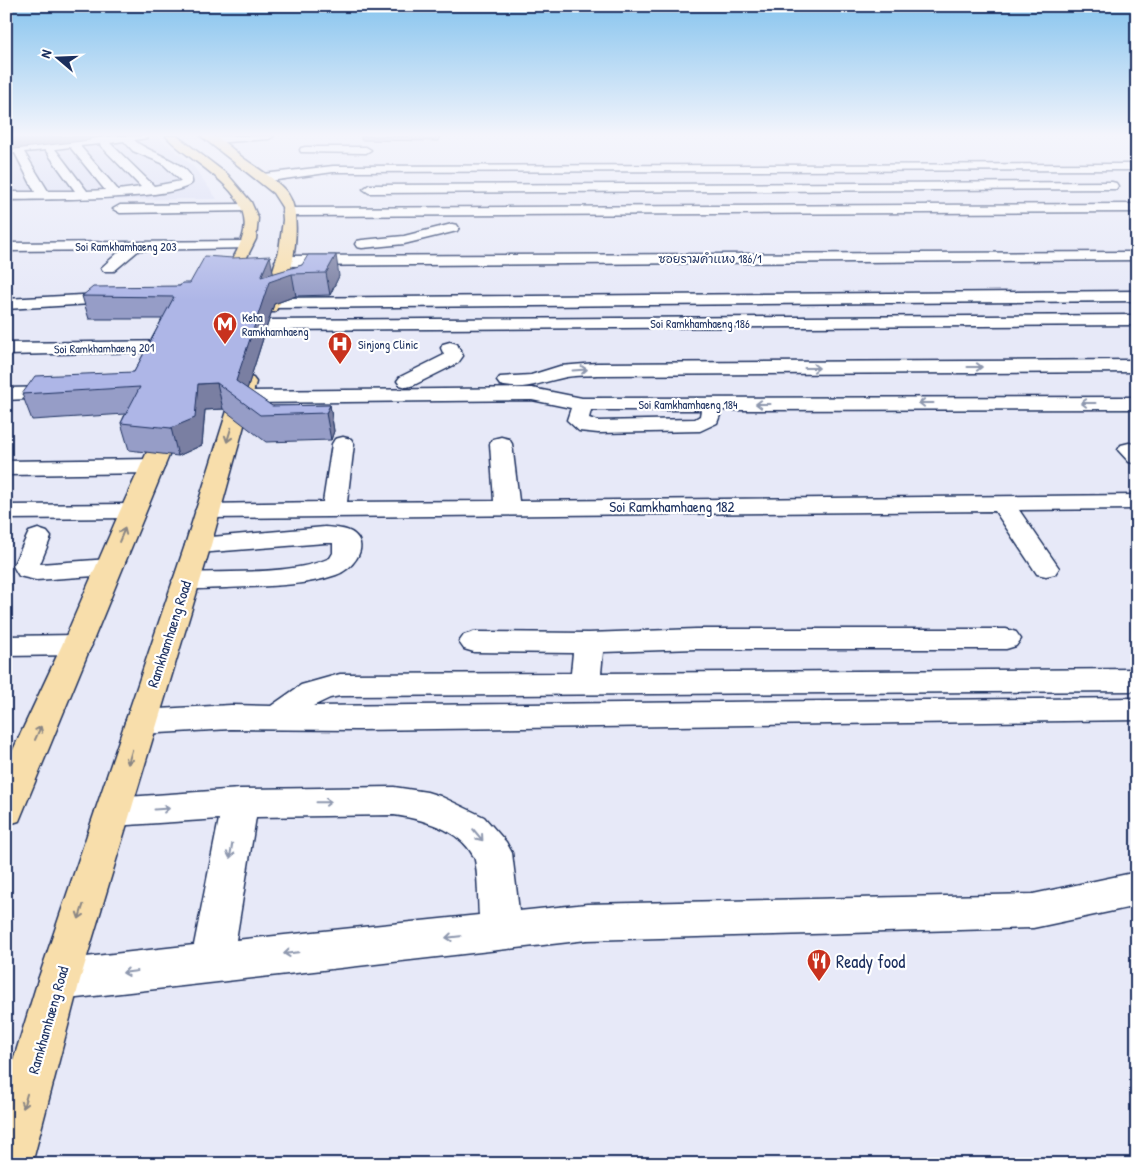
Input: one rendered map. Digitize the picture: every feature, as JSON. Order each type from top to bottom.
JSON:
[{"type":"main road","points":[[215,311],[218,285],[245,246],[252,230],[251,219],[238,191]]},
{"type":"main road","points":[[277,191],[283,196],[289,212]]},
{"type":"main road","name":"Ramkhamhaeng Road","points":[[7,1164],[59,980],[198,545],[258,344],[292,250],[289,212]]},
{"type":"main road","points":[[6,811],[14,768],[77,645],[132,511],[154,466],[182,400]]},
{"type":"street","points":[[38,191],[44,202]]},
{"type":"street","points":[[80,191],[84,196]]},
{"type":"street","points":[[112,191],[115,194]]},
{"type":"street","points":[[7,199],[44,202],[84,196],[146,191]]},
{"type":"street","points":[[367,191],[378,202]]},
{"type":"street","points":[[289,212],[378,202],[1137,208]]},
{"type":"street","points":[[66,206],[187,207]]},
{"type":"street","points":[[111,208],[246,206]]},
{"type":"street","points":[[352,244],[404,240],[452,228]]},
{"type":"street","points":[[24,259],[41,246]]},
{"type":"street","points":[[109,268],[135,246]]},
{"type":"street","name":"Soi Ramkhamhaeng 203","points":[[6,247],[245,246]]},
{"type":"street","name":"ซอยรามคำแหง 186/1","points":[[292,250],[1137,256]]},
{"type":"street","points":[[258,344],[455,285]]},
{"type":"street","points":[[6,304],[104,300],[137,296]]},
{"type":"street","points":[[258,344],[1137,296]]},
{"type":"street","name":"Soi Ramkhamhaeng 186","points":[[258,344],[1137,320]]},
{"type":"street","points":[[258,344],[399,386],[532,387],[560,372],[597,369],[1137,366]]},
{"type":"street","points":[[399,386],[451,359],[454,356],[450,348]]},
{"type":"street","name":"Soi Ramkhamhaeng 201","points":[[6,349],[200,349]]},
{"type":"street","name":"Soi Ramkhamhaeng 184","points":[[532,387],[582,404],[578,420],[587,426],[598,428],[700,425],[710,419],[713,404],[1137,402]]},
{"type":"street","points":[[6,394],[76,393]]},
{"type":"street","points":[[334,509],[343,444]]},
{"type":"street","points":[[501,444],[507,507]]},
{"type":"street","points":[[6,468],[154,466]]},
{"type":"street","points":[[1002,503],[1046,568]]},
{"type":"street","name":"Soi Ramkhamhaeng 182","points":[[207,511],[1135,503]]},
{"type":"street","points":[[6,512],[132,511]]},
{"type":"street","points":[[186,581],[318,573],[341,563],[347,551],[346,540],[339,536],[325,535],[198,545]]},
{"type":"street","points":[[38,538],[26,566],[29,570],[36,572],[109,567]]},
{"type":"street","points":[[474,642],[589,643],[696,639],[1006,639]]},
{"type":"street","points":[[585,683],[589,643]]},
{"type":"street","points":[[6,646],[77,645]]},
{"type":"street","points":[[278,718],[304,696],[318,689],[340,685],[1137,680]]},
{"type":"street","points":[[140,722],[231,717],[1137,709]]},
{"type":"street","points":[[113,812],[240,803],[394,801],[427,806],[471,827],[493,853],[502,932]]},
{"type":"street","points":[[212,962],[240,803]]},
{"type":"street","points":[[59,980],[587,922],[1033,911],[1137,889]]},
{"type":"shaded area","points":[[6,191],[211,191],[217,199],[6,200]]},
{"type":"building","points":[[308,255],[336,255],[326,273],[292,274],[269,282],[236,381],[272,406],[330,405],[326,413],[260,415],[217,383],[198,384],[195,418],[171,428],[121,423],[140,387],[22,394],[35,376],[134,372],[174,297],[82,296],[93,287],[180,286],[182,283],[190,283],[205,256],[233,258],[270,256],[261,277],[302,265]]},
{"type":"place","name":"Keha Ramkhamhaeng","points":[[225,345]]},
{"type":"place","name":"Sinjong Clinic","points":[[340,365]]},
{"type":"place","name":"Ready food","points":[[819,982]]}]
